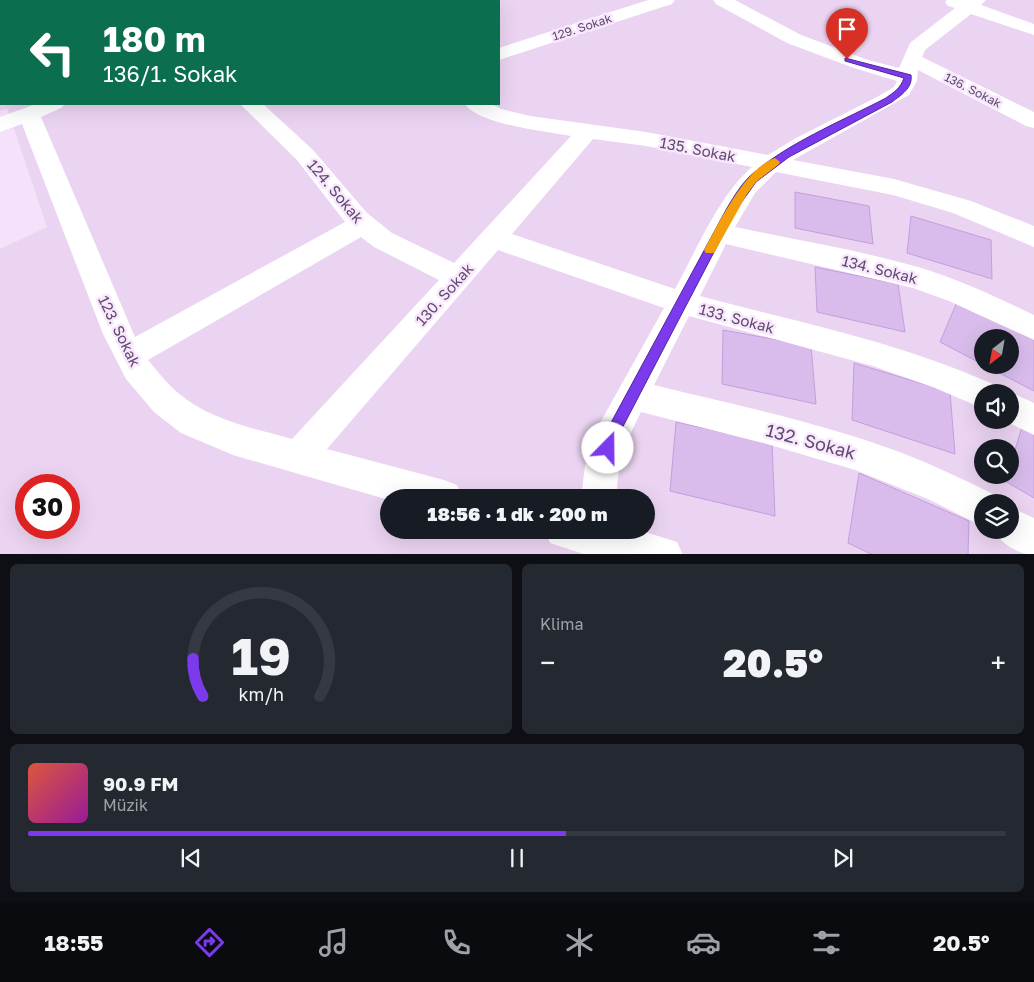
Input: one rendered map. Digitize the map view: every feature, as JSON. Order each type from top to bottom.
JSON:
[{"type":"street","name":"129. Sokak","points":[[500,54],[666,0]]},
{"type":"street","name":"136. Sokak","points":[[722,0],[794,40],[821,50],[910,68],[1034,120]]},
{"type":"street","points":[[598,489],[612,434],[719,233],[743,192],[753,180],[785,155],[889,100],[902,91],[917,47],[965,2],[1034,30]]},
{"type":"street","name":"124. Sokak","points":[[251,105],[271,121],[305,155],[358,220],[383,240],[458,277]]},
{"type":"street","name":"135. Sokak","points":[[477,105],[510,119],[646,139],[925,195],[985,215],[1034,237]]},
{"type":"street","points":[[0,124],[41,109]]},
{"type":"street","name":"123. Sokak","points":[[41,109],[118,334],[137,369],[165,402],[193,422],[233,439],[412,489]]},
{"type":"street","name":"130. Sokak","points":[[298,457],[589,130]]},
{"type":"street","points":[[129,355],[363,224]]},
{"type":"street","name":"134. Sokak","points":[[719,233],[881,268],[918,278],[958,293],[1034,328]]},
{"type":"street","name":"133. Sokak","points":[[493,238],[682,303],[879,356],[931,372],[974,391]]},
{"type":"street","name":"132. Sokak","points":[[633,395],[840,447],[883,461],[974,504]]},
{"type":"street","points":[[1019,412],[1034,420]]},
{"type":"street","points":[[1019,531],[1034,540]]},
{"type":"street","points":[[607,542],[664,554]]},
{"type":"shaded area","points":[[500,0],[1034,0],[1034,554],[0,554],[0,249],[47,227],[7,108],[0,111],[0,105],[500,105]]},
{"type":"building","points":[[795,192],[869,206],[873,244],[795,228]]},
{"type":"building","points":[[911,216],[991,240],[992,279],[907,253]]},
{"type":"building","points":[[815,267],[898,284],[905,332],[817,312]]},
{"type":"building","points":[[957,302],[1012,329],[974,329],[974,360],[940,342]]},
{"type":"building","points":[[723,330],[811,346],[816,404],[722,384]]},
{"type":"building","points":[[1019,333],[1034,340],[1034,391],[1001,374],[1019,374]]},
{"type":"building","points":[[854,363],[950,392],[955,454],[852,420]]},
{"type":"building","points":[[676,422],[772,443],[775,516],[670,491]]},
{"type":"building","points":[[1022,427],[1034,434],[1034,498],[1010,484],[1019,484],[1018,439]]},
{"type":"building","points":[[859,473],[969,521],[968,554],[871,554],[848,543]]},
{"type":"slow traffic","points":[[710,250],[732,208],[743,192],[753,180],[775,162]]},
{"type":"route","points":[[608,448],[612,434],[732,208],[743,192],[753,180],[785,155],[889,100],[902,91],[907,82],[908,77],[847,59]]}]
